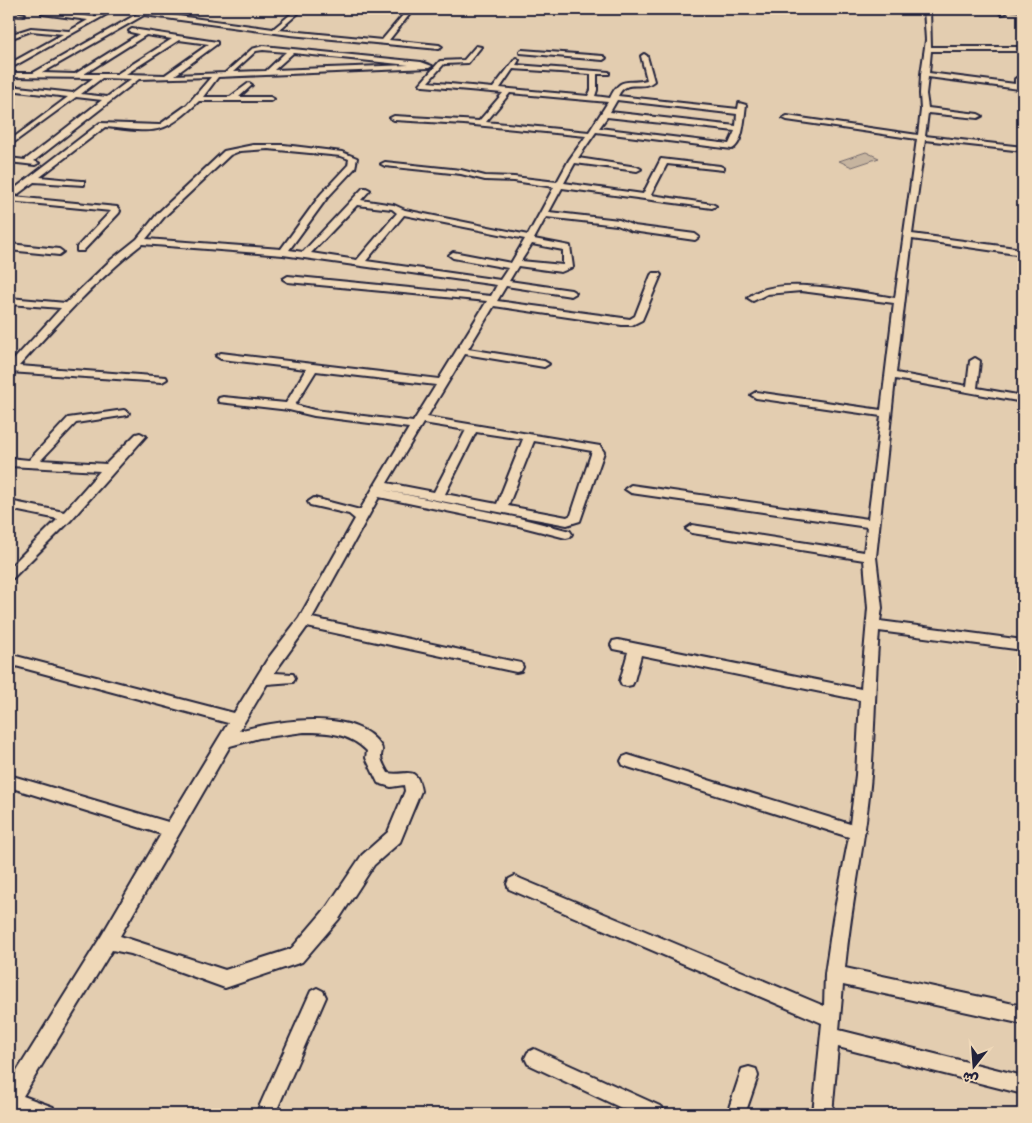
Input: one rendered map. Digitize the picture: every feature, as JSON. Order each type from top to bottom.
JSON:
[{"type":"street","points":[[50,9],[44,13],[93,20]]},
{"type":"street","points":[[9,67],[113,9]]},
{"type":"street","points":[[136,9],[275,30],[439,47]]},
{"type":"street","points":[[275,30],[300,9]]},
{"type":"street","points":[[340,9],[388,13],[391,9]]},
{"type":"street","points":[[384,42],[411,9]]},
{"type":"street","points":[[822,1114],[840,919],[857,833],[864,775],[867,696],[875,608],[870,557],[898,301],[924,110],[924,74],[930,40],[927,9]]},
{"type":"street","points":[[1012,9],[1023,9]]},
{"type":"street","points":[[33,76],[147,11]]},
{"type":"street","points":[[9,13],[22,14]]},
{"type":"street","points":[[9,37],[18,30],[27,29],[69,33]]},
{"type":"street","points":[[132,32],[215,44],[167,77]]},
{"type":"street","points":[[76,76],[145,33]]},
{"type":"street","points":[[118,77],[177,38]]},
{"type":"street","points":[[394,118],[593,132],[729,147],[733,146],[739,129],[742,109],[422,84],[442,62],[466,62],[478,47]]},
{"type":"street","points":[[9,75],[167,77],[429,66],[292,50],[258,48],[226,74]]},
{"type":"street","points":[[495,90],[524,48],[602,58]]},
{"type":"street","points":[[928,49],[1023,49]]},
{"type":"street","points":[[268,73],[292,50]]},
{"type":"street","points":[[46,1114],[9,1101],[108,941],[224,742],[272,664],[304,621],[361,517],[502,283],[530,240],[573,160],[614,99],[619,87],[625,84],[647,83],[651,81],[644,56]]},
{"type":"street","points":[[512,67],[607,73]]},
{"type":"street","points":[[591,98],[594,90],[594,73]]},
{"type":"street","points":[[924,74],[1020,87],[1018,79]]},
{"type":"street","points":[[80,249],[116,211],[114,209],[9,198],[12,191],[32,179],[103,125],[159,129],[166,126],[198,99],[213,83],[216,75]]},
{"type":"street","points":[[9,144],[100,77]]},
{"type":"street","points":[[27,162],[137,77]]},
{"type":"street","points":[[232,99],[249,85]]},
{"type":"street","points":[[9,88],[109,99]]},
{"type":"street","points":[[9,97],[20,89]]},
{"type":"street","points":[[481,123],[508,91]]},
{"type":"street","points":[[198,99],[270,99]]},
{"type":"street","points":[[924,110],[978,116]]},
{"type":"street","points":[[604,114],[739,129]]},
{"type":"street","points":[[787,118],[1023,149]]},
{"type":"street","points":[[10,369],[68,306],[115,261],[140,241],[162,214],[222,156],[233,150],[278,148],[342,154],[353,158],[352,166],[324,196],[284,252]]},
{"type":"street","points":[[9,160],[50,165]]},
{"type":"street","points":[[573,160],[637,169]]},
{"type":"street","points":[[645,198],[664,161],[720,168]]},
{"type":"street","points":[[385,164],[461,172],[485,178],[514,179],[712,206]]},
{"type":"street","points":[[32,179],[81,182]]},
{"type":"street","points":[[305,255],[366,190]]},
{"type":"street","points":[[356,202],[394,207],[402,212],[567,248],[568,266],[561,269],[514,265],[453,255]]},
{"type":"street","points":[[360,262],[402,212]]},
{"type":"street","points":[[544,214],[619,223],[632,228],[695,237]]},
{"type":"street","points":[[908,236],[1023,252]]},
{"type":"street","points":[[140,241],[284,252],[571,293]]},
{"type":"street","points":[[9,247],[59,252]]},
{"type":"street","points":[[288,279],[492,301],[632,322],[639,318],[656,275]]},
{"type":"street","points":[[753,298],[762,292],[783,288],[864,295],[898,301]]},
{"type":"street","points":[[9,301],[68,306]]},
{"type":"street","points":[[463,350],[544,364]]},
{"type":"street","points":[[221,356],[443,382]]},
{"type":"street","points":[[972,390],[975,361]]},
{"type":"street","points":[[289,407],[313,368]]},
{"type":"street","points":[[10,369],[162,379]]},
{"type":"street","points":[[890,375],[1023,399]]},
{"type":"street","points":[[756,395],[886,414]]},
{"type":"street","points":[[223,400],[289,407],[314,413],[473,427],[597,449],[598,452],[576,518],[573,521],[567,522],[438,496],[378,489]]},
{"type":"street","points":[[32,464],[72,420],[124,413]]},
{"type":"street","points":[[438,496],[473,427]]},
{"type":"street","points":[[10,571],[36,550],[140,436]]},
{"type":"street","points":[[501,508],[530,437]]},
{"type":"street","points":[[9,462],[109,468]]},
{"type":"street","points":[[378,489],[566,534]]},
{"type":"street","points":[[631,489],[874,524]]},
{"type":"street","points":[[314,502],[353,511],[361,517]]},
{"type":"street","points":[[9,505],[67,517]]},
{"type":"street","points":[[692,529],[870,557]]},
{"type":"street","points":[[304,621],[516,667]]},
{"type":"street","points":[[873,625],[1023,645]]},
{"type":"street","points":[[618,645],[867,696]]},
{"type":"street","points":[[627,681],[636,649]]},
{"type":"street","points":[[12,660],[238,720]]},
{"type":"street","points":[[263,679],[288,678]]},
{"type":"street","points":[[108,941],[131,946],[225,979],[296,956],[333,913],[368,860],[394,837],[414,791],[412,782],[406,778],[391,781],[383,778],[373,758],[374,749],[369,740],[346,730],[301,726],[264,730],[224,742]]},
{"type":"street","points":[[628,761],[857,833]]},
{"type":"street","points":[[9,781],[171,830]]},
{"type":"street","points":[[515,884],[830,1027],[1023,1085]]},
{"type":"street","points":[[834,974],[1023,1015]]},
{"type":"street","points":[[265,1114],[318,997]]},
{"type":"street","points":[[534,1058],[656,1114]]},
{"type":"street","points":[[736,1114],[748,1076]]},
{"type":"shaded area","points":[[866,152],[879,158],[852,167],[839,161]]}]
